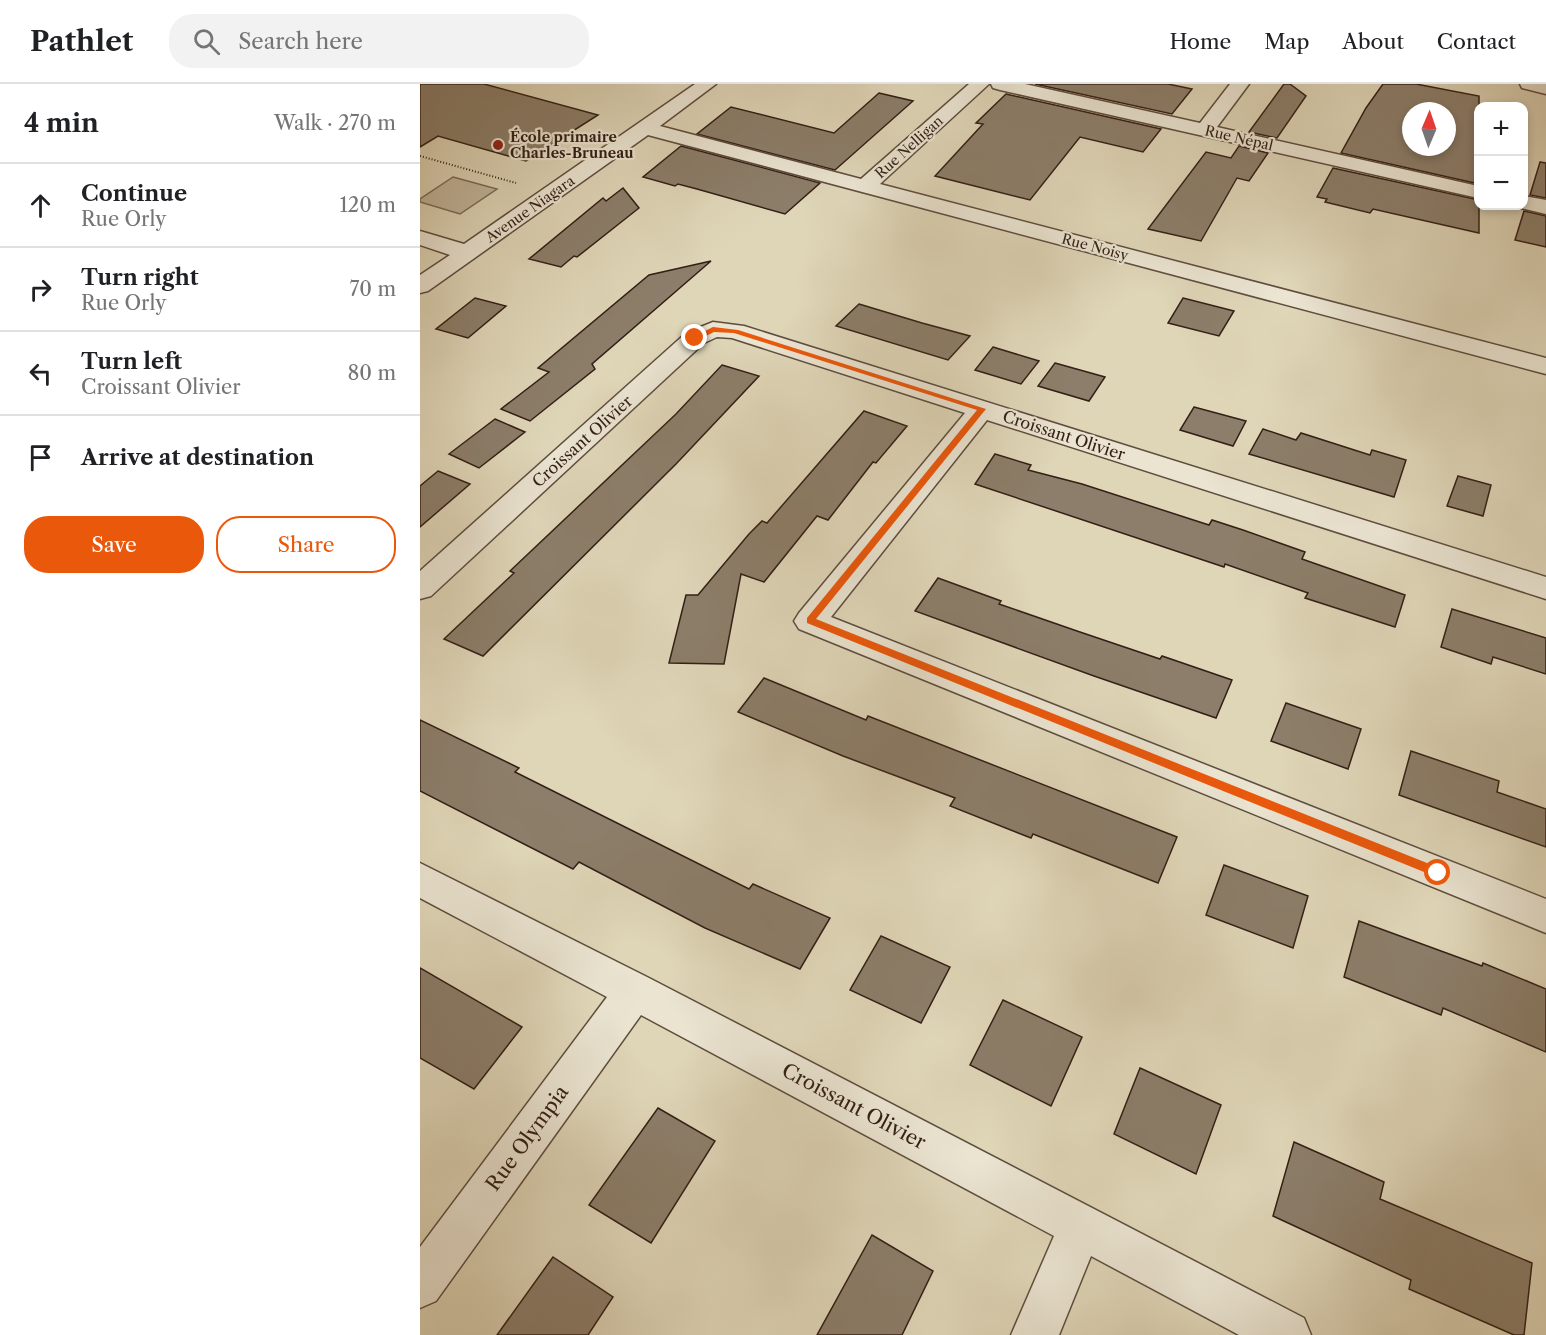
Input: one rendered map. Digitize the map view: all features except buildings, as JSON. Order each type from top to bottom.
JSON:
[{"type":"street","name":"Avenue Niagara","points":[[420,286],[431,268],[468,253],[707,84]]},
{"type":"street","name":"Rue Nelligan","points":[[865,186],[980,84]]},
{"type":"street","name":"Rue Népal","points":[[1000,84],[1474,191]]},
{"type":"street","points":[[1205,130],[1240,84]]},
{"type":"street","points":[[1528,84],[1546,88]]},
{"type":"street","name":"Rue Noisy","points":[[645,128],[1546,366]]},
{"type":"street","points":[[1528,203],[1546,207]]},
{"type":"street","points":[[420,238],[468,253]]},
{"type":"street","name":"Croissant Olivier","points":[[420,588],[695,338],[713,329],[735,331],[1546,588]]},
{"type":"street","points":[[982,409],[810,621],[1546,916]]},
{"type":"street","name":"Croissant Olivier","points":[[420,879],[1287,1335]]},
{"type":"street","name":"Rue Olympia","points":[[420,1285],[635,991]]},
{"type":"street","points":[[1035,1335],[1081,1226]]},
{"type":"path","points":[[420,156],[516,184],[525,177]]},
{"type":"shaded area","points":[[453,177],[497,189],[460,214],[420,202],[420,199]]},
{"type":"place","name":"École primaire Charles-Bruneau","points":[[498,145]]},
{"type":"route","points":[[695,338],[713,329],[735,331],[982,409],[810,621],[1438,873]]}]
